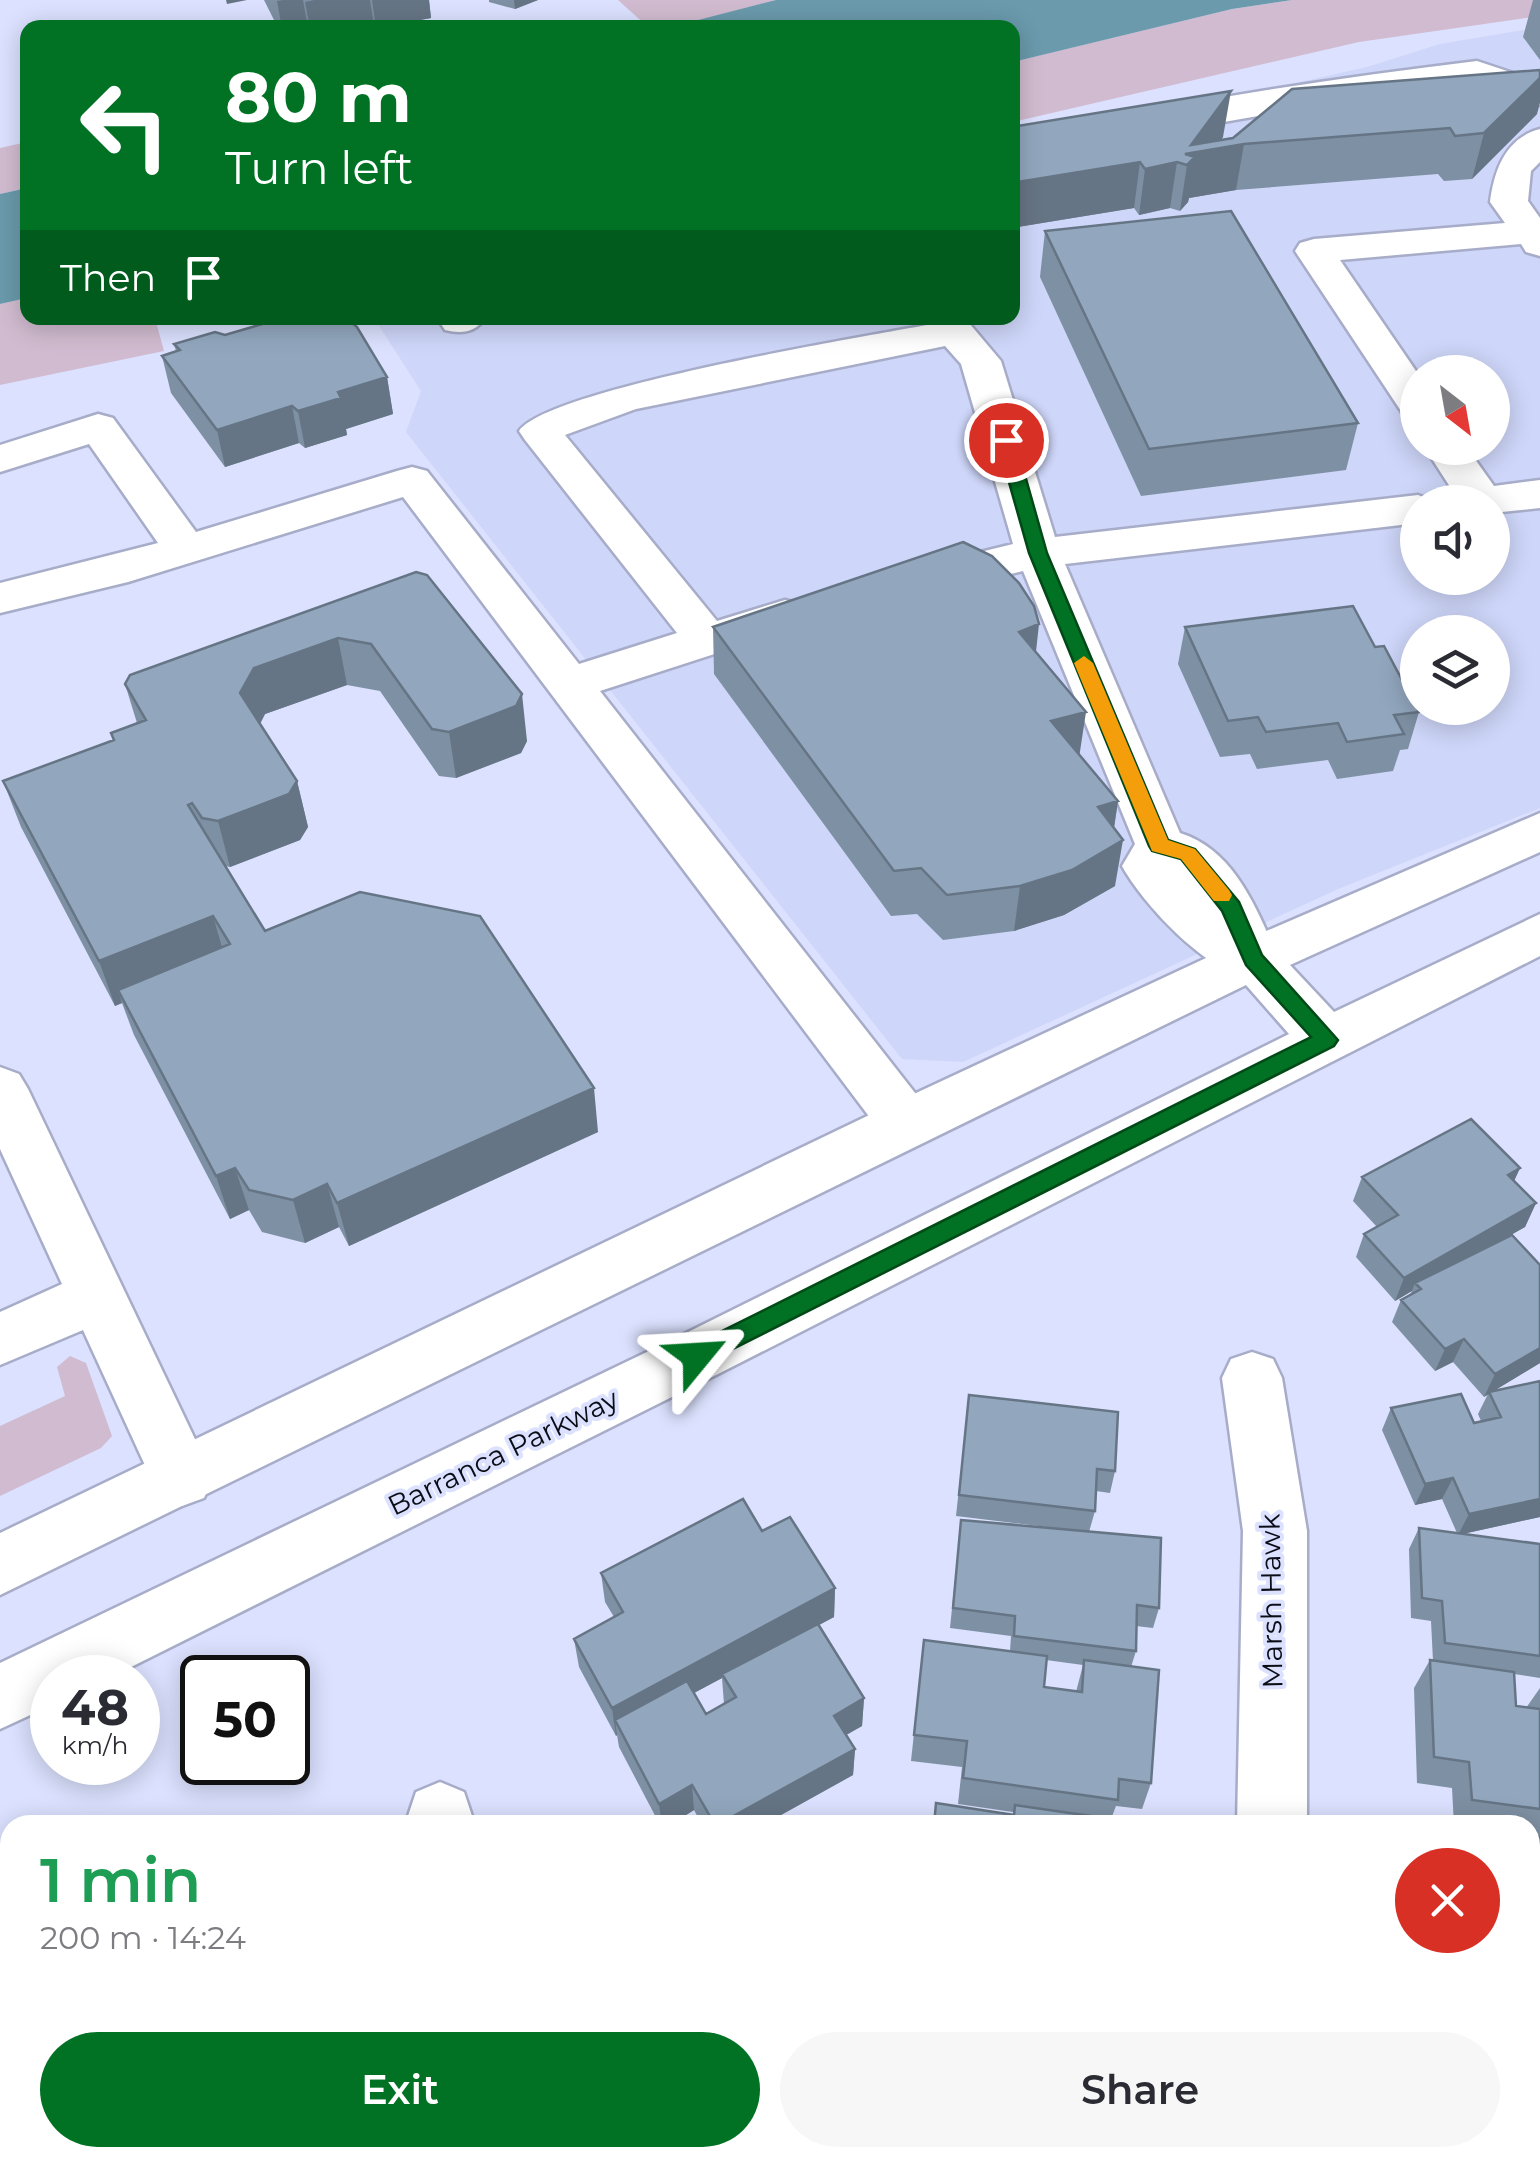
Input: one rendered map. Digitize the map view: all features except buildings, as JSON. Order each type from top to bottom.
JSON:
[{"type":"main road","points":[[1020,150],[1338,91],[1477,72],[1540,94]]},
{"type":"main road","points":[[1535,238],[1510,202],[1513,169],[1540,140]]},
{"type":"main road","points":[[1400,378],[1314,251],[1535,238]]},
{"type":"main road","points":[[707,640],[540,431],[562,418],[650,394],[816,357],[955,332],[981,361],[1038,553],[1160,846],[1147,866],[1196,924],[1253,959],[1326,1040]]},
{"type":"main road","points":[[0,459],[98,427],[186,550]]},
{"type":"main road","points":[[0,598],[112,572],[412,480],[906,1123]]},
{"type":"main road","points":[[1510,498],[1540,494]]},
{"type":"main road","points":[[885,589],[1038,553],[1400,510]]},
{"type":"main road","points":[[569,684],[829,602]]},
{"type":"main road","points":[[0,1566],[906,1123],[1253,959],[1540,831]]},
{"type":"main road","name":"Barranca Parkway","points":[[0,1697],[680,1365],[1540,933]]},
{"type":"main road","points":[[0,1089],[182,1478]]},
{"type":"main road","points":[[0,1339],[97,1296]]},
{"type":"main road","name":"Marsh Hawk","points":[[1252,1378],[1275,1531],[1272,1815]]},
{"type":"shaded area","points":[[618,0],[776,0],[701,20],[640,20]]},
{"type":"shaded area","points":[[776,0],[1292,0],[1232,9],[1020,60],[1020,20],[698,20]]},
{"type":"shaded area","points":[[1292,0],[1540,0],[1540,16],[1359,42],[1020,120],[1020,60],[1232,9]]},
{"type":"shaded area","points":[[1540,27],[1540,808],[1338,889],[963,1062],[902,1059],[406,432],[421,391],[379,325],[1020,325],[1020,145],[1367,67],[1440,44]]},
{"type":"shaded area","points":[[20,144],[20,190],[0,194],[0,148]]},
{"type":"shaded area","points":[[20,190],[20,300],[0,304],[0,194]]},
{"type":"shaded area","points":[[20,300],[20,325],[157,325],[164,351],[0,385],[0,304]]},
{"type":"shaded area","points":[[70,1356],[86,1363],[112,1436],[101,1448],[0,1496],[0,1426],[65,1396],[57,1367]]},
{"type":"slow traffic","points":[[1084,663],[1160,846],[1188,854],[1221,895]]},
{"type":"route","points":[[697,1356],[1326,1040],[1253,959],[1231,907],[1188,854],[1160,846],[1038,553],[1006,440]]}]
